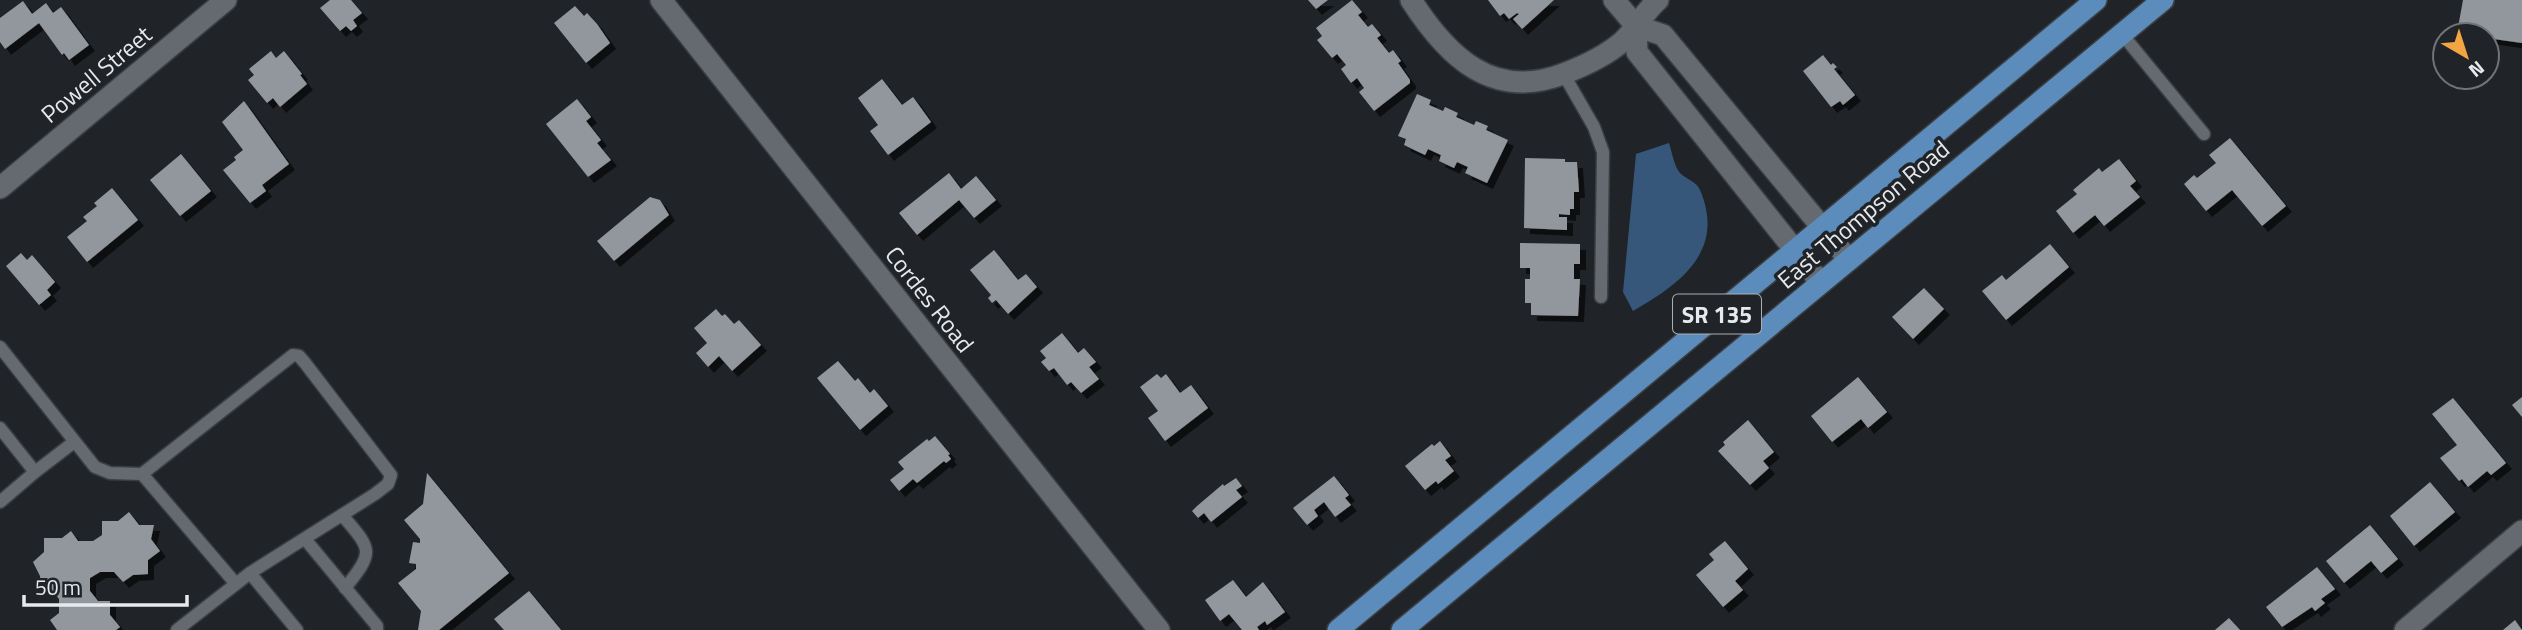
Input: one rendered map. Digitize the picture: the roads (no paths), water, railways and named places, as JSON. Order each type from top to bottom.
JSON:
[{"type":"main road","name":"East Thompson Road","points":[[1338,630],[2096,0]]},
{"type":"main road","name":"East Thompson Road","points":[[1402,630],[2163,0]]},
{"type":"street","name":"Powell Street","points":[[0,188],[226,0]]},
{"type":"street","name":"Cordes Road","points":[[661,0],[1159,630]]},
{"type":"street","points":[[1411,0],[1446,48],[1469,67],[1486,75],[1526,82],[1563,74],[1608,52],[1626,39],[1658,0]]},
{"type":"street","points":[[1614,0],[1636,26],[1663,35],[1849,260]]},
{"type":"street","points":[[1636,26],[1637,52],[1821,283]]},
{"type":"street","points":[[2405,630],[2522,531]]},
{"type":"lane","points":[[2122,34],[2204,134]]},
{"type":"lane","points":[[1563,74],[1594,127],[1603,152],[1601,297]]},
{"type":"lane","points":[[0,347],[95,467],[110,473],[142,474],[293,355],[299,356],[305,363],[391,475],[388,484],[250,573],[177,630]]},
{"type":"lane","points":[[0,428],[35,472]]},
{"type":"lane","points":[[0,502],[74,442]]},
{"type":"lane","points":[[142,474],[236,584]]},
{"type":"lane","points":[[342,515],[366,545],[368,554],[362,567],[345,588]]},
{"type":"lane","points":[[305,539],[377,626],[377,630]]},
{"type":"lane","points":[[250,573],[297,630]]},
{"type":"water","points":[[1669,143],[1678,170],[1700,190],[1707,212],[1707,231],[1703,248],[1682,277],[1633,311],[1623,292],[1636,154]]}]
